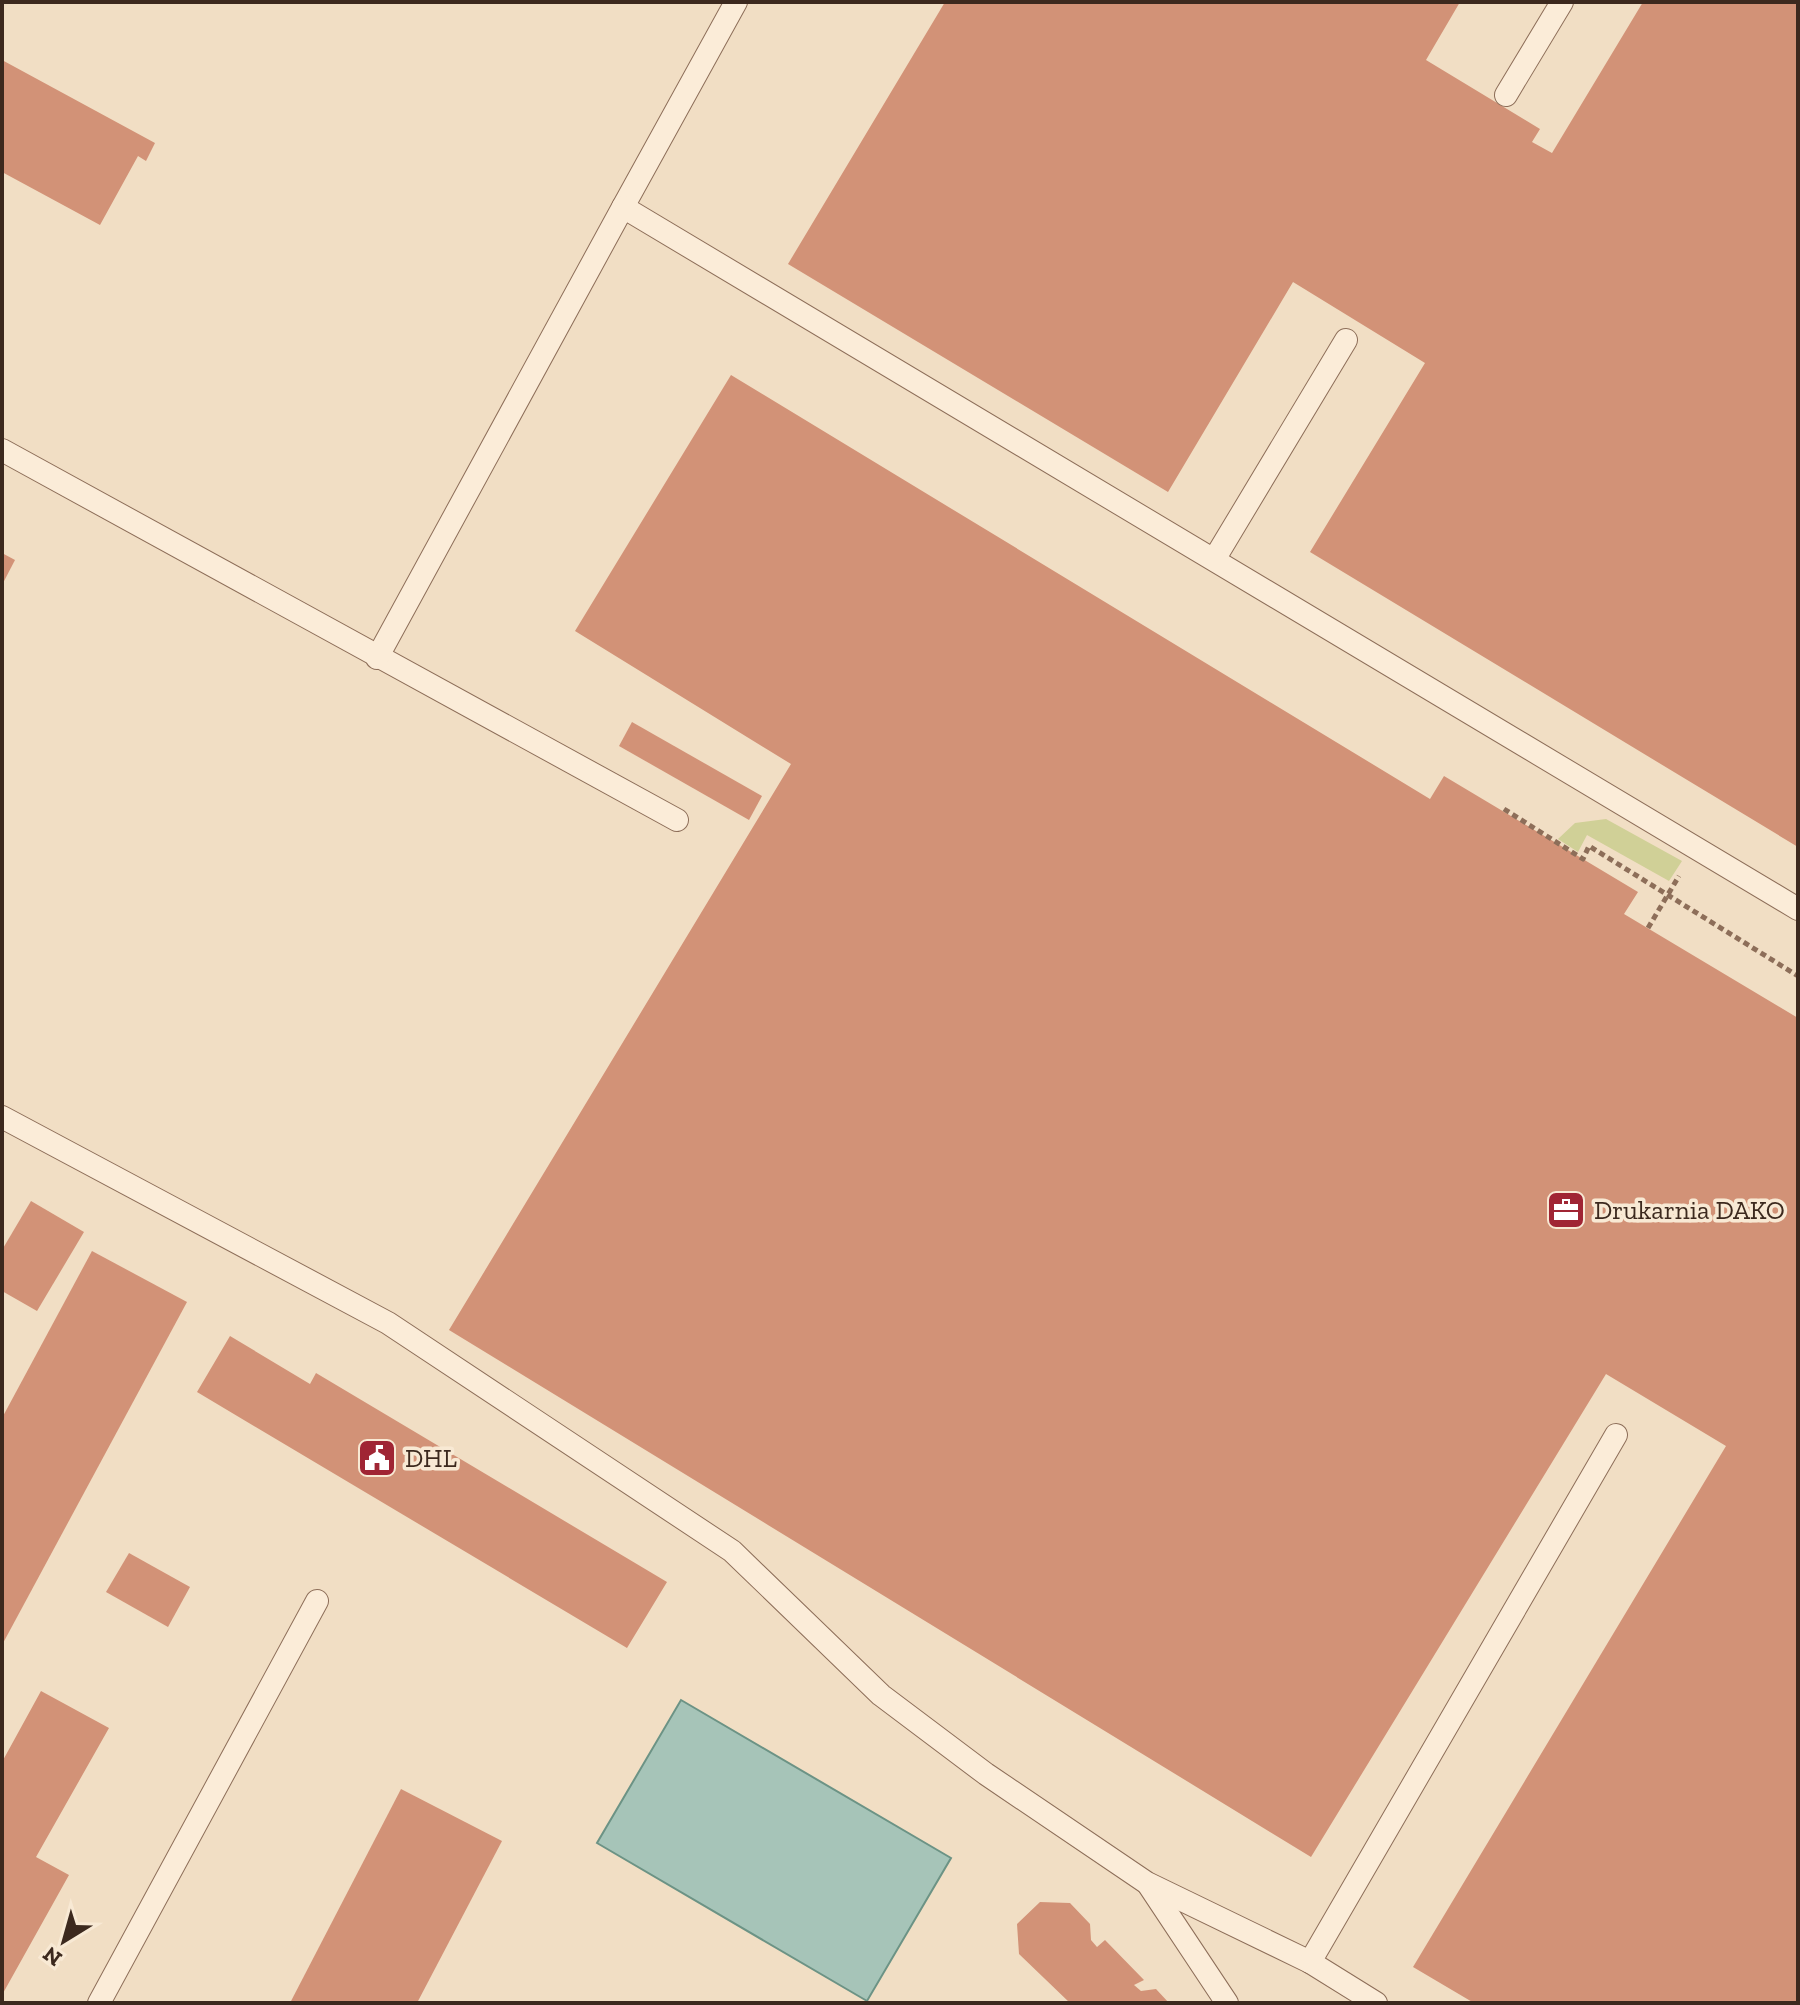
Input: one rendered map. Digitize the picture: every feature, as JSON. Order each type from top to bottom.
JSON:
[{"type":"lane","points":[[377,658],[736,2]]},
{"type":"lane","points":[[1506,95],[1562,2]]},
{"type":"lane","points":[[623,207],[1798,909]]},
{"type":"lane","points":[[1215,558],[1346,340]]},
{"type":"lane","points":[[2,450],[677,820]]},
{"type":"lane","points":[[2,1117],[388,1323],[732,1551],[881,1695],[986,1774],[1147,1883],[1310,1962],[1376,2003]]},
{"type":"lane","points":[[1310,1962],[1616,1435]]},
{"type":"lane","points":[[99,2003],[317,1601]]},
{"type":"lane","points":[[1147,1883],[1227,2003]]},
{"type":"path","points":[[1504,809],[1583,859],[1589,846],[1669,892],[1682,906],[1798,976]]},
{"type":"path","points":[[1648,928],[1695,847]]},
{"type":"green space","points":[[1606,819],[1682,861],[1669,881],[1587,835],[1578,852],[1558,839],[1575,823]]},
{"type":"shaded area","points":[[681,1700],[951,1858],[867,2001],[597,1843]]},
{"type":"building","points":[[945,2],[1460,2],[1426,60],[1540,129],[1532,142],[1552,153],[1643,2],[1798,2],[1798,847],[1310,552],[1425,363],[1293,282],[1168,492],[788,264]]},
{"type":"building","points":[[2,60],[155,143],[146,161],[138,156],[100,225],[2,172]]},
{"type":"building","points":[[731,375],[1430,799],[1444,776],[1638,892],[1624,914],[1798,1018],[1798,2003],[1474,2003],[1413,1967],[1726,1446],[1606,1374],[1311,1857],[449,1330],[791,764],[575,631]]},
{"type":"building","points":[[2,553],[15,560],[2,585]]},
{"type":"building","points":[[632,722],[762,796],[749,820],[619,746]]},
{"type":"building","points":[[31,1201],[84,1232],[37,1311],[2,1291],[2,1250]]},
{"type":"building","points":[[92,1251],[187,1302],[2,1645],[2,1418]]},
{"type":"building","points":[[230,1336],[310,1384],[316,1373],[667,1582],[627,1648],[197,1392]]},
{"type":"building","points":[[129,1553],[190,1587],[168,1627],[106,1592]]},
{"type":"building","points":[[41,1691],[109,1728],[36,1857],[69,1875],[2,1995],[2,1762]]},
{"type":"building","points":[[401,1789],[502,1841],[417,2003],[290,2003]]},
{"type":"building","points":[[1040,1902],[1070,1903],[1090,1924],[1091,1940],[1097,1947],[1105,1940],[1144,1980],[1134,1985],[1141,1991],[1156,1989],[1169,2003],[1070,2003],[1019,1954],[1017,1924]]},
{"type":"place","name":"Drukarnia DAKO","points":[[1566,1210]]},
{"type":"place","name":"DHL","points":[[377,1458]]}]
